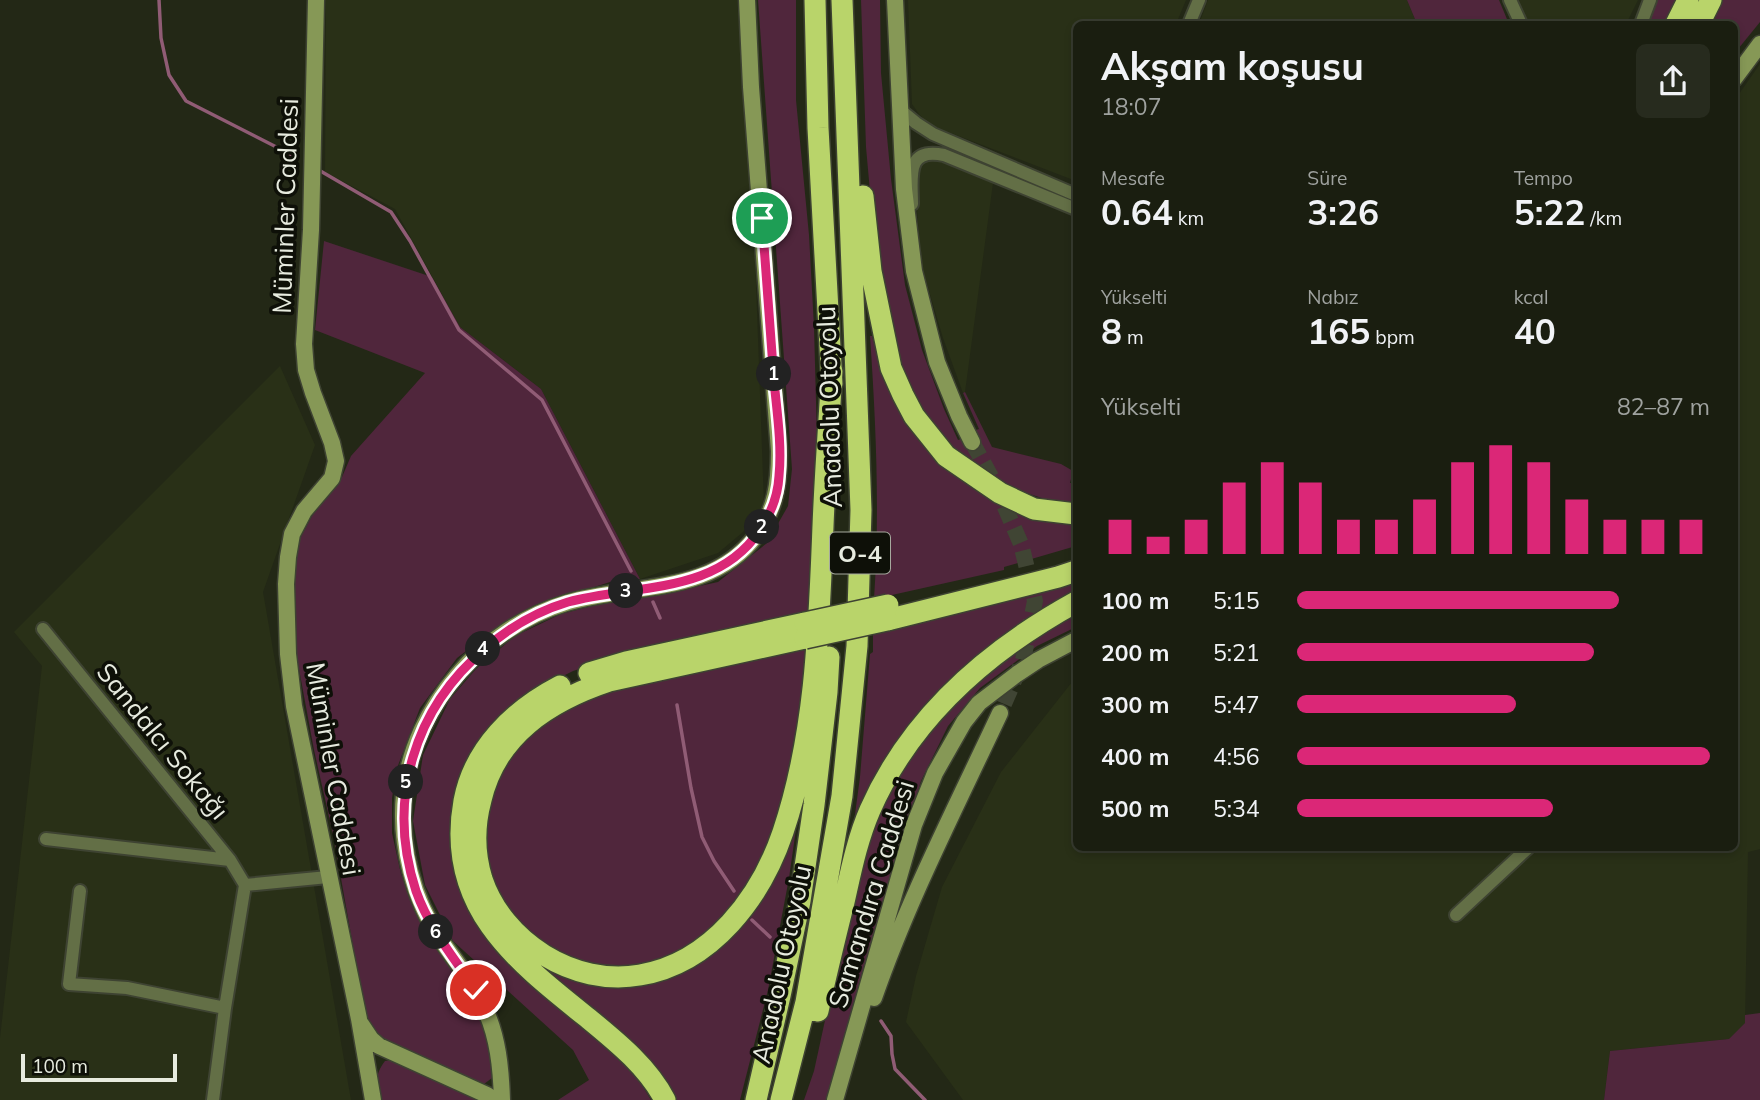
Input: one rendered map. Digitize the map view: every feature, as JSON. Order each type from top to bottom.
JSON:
[{"type":"highway","name":"Anadolu Otoyolu","points":[[756,1100],[800,901],[827,692],[833,589],[832,371],[818,128],[815,0]]},
{"type":"highway","name":"Anadolu Otoyolu","points":[[781,1100],[806,1002],[842,796],[856,646],[861,510],[842,0]]},
{"type":"highway","points":[[853,0],[864,222],[891,368],[914,416],[946,456],[1000,494],[1034,509],[1073,514]]},
{"type":"highway","points":[[1678,21],[1688,0]]},
{"type":"highway","points":[[1700,21],[1711,0]]},
{"type":"highway","points":[[805,630],[582,690],[528,723],[506,745],[492,767],[484,787],[475,839],[483,881],[511,928],[536,950],[574,970],[607,976],[641,975],[680,963],[720,936],[745,906],[765,873],[783,833],[797,781],[810,709],[821,588],[832,371]]},
{"type":"highway","points":[[887,613],[1073,557]]},
{"type":"highway","points":[[665,1100],[644,1068],[540,980],[498,938],[483,916],[463,865],[461,821],[471,775],[482,753],[498,732],[516,713],[558,687],[594,671],[626,662],[805,630],[1073,572]]},
{"type":"highway","points":[[791,1100],[810,1044],[855,854],[870,810],[893,768],[918,730],[954,690],[1002,649],[1073,605]]},
{"type":"main road","name":"Müminler Caddesi","points":[[316,0],[311,230],[304,344],[309,382],[336,461],[332,478],[304,511],[292,534],[286,584],[289,654],[294,706],[359,1019],[373,1100]]},
{"type":"main road","points":[[502,1100],[499,1064],[492,1026],[485,1007],[426,915],[415,887],[404,816],[404,796],[410,764],[430,713],[442,694],[477,655],[510,628],[568,602],[672,584],[710,573],[737,556],[761,529],[770,512],[779,478],[779,451],[751,87],[747,0]]},
{"type":"main road","points":[[895,0],[904,189],[914,271],[937,362],[972,442]]},
{"type":"main road","points":[[1738,74],[1760,44]]},
{"type":"main road","name":"Samandıra Caddesi","points":[[838,1100],[914,825],[935,773],[964,722],[979,703],[1038,660],[1073,642]]},
{"type":"main road","points":[[838,1100],[890,951],[1000,713]]},
{"type":"main road","points":[[359,1019],[371,1039],[379,1046],[493,1100]]},
{"type":"main road","points":[[369,1078],[370,1063],[374,1057],[391,1052]]},
{"type":"main road","points":[[477,1091],[494,1087],[498,1080],[499,1064]]},
{"type":"street","points":[[1190,21],[1199,0]]},
{"type":"street","points":[[1510,0],[1520,21]]},
{"type":"street","points":[[1642,21],[1650,0]]},
{"type":"street","points":[[899,109],[933,134],[1073,194]]},
{"type":"street","points":[[914,271],[912,167],[917,159],[925,154],[944,155],[1073,208]]},
{"type":"street","name":"Sandalcı Sokağı","points":[[43,629],[230,860],[245,885]]},
{"type":"street","points":[[46,839],[230,860]]},
{"type":"street","points":[[1456,915],[1524,851]]},
{"type":"street","points":[[213,1100],[245,885],[328,877]]},
{"type":"street","points":[[80,891],[69,984],[127,988],[225,1008]]},
{"type":"shaded area","points":[[326,0],[737,0],[753,200],[764,505],[743,532],[718,553],[640,579],[541,389],[460,327],[395,209],[325,172]]},
{"type":"shaded area","points":[[758,0],[796,0],[796,100],[809,235],[817,439],[808,611],[573,671],[549,683],[508,711],[467,903],[479,928],[508,960],[629,1064],[651,1100],[558,1100],[589,1080],[573,1050],[453,941],[425,885],[413,821],[423,755],[450,699],[476,669],[515,636],[561,614],[612,601],[718,582],[767,543],[788,506],[792,469]]},
{"type":"shaded area","points":[[861,0],[880,0],[881,73],[905,285],[922,350],[944,409],[958,440],[965,442],[977,436],[976,430],[979,429],[963,393],[965,392],[992,447],[1061,464],[1073,471],[1070,483],[1073,483],[1073,504],[1054,502],[1008,487],[946,442],[911,395],[893,347],[876,259],[866,147]]},
{"type":"shaded area","points":[[908,0],[1186,0],[1177,21],[1073,21],[1073,180],[930,125],[912,104]]},
{"type":"shaded area","points":[[1208,0],[1407,0],[1416,21],[1200,21]]},
{"type":"shaded area","points":[[1407,0],[1499,0],[1508,21],[1416,21]]},
{"type":"shaded area","points":[[1517,0],[1638,0],[1628,21],[1525,21]]},
{"type":"shaded area","points":[[1655,0],[1676,0],[1666,21],[1647,21]]},
{"type":"shaded area","points":[[1722,0],[1760,0],[1760,22],[1738,49],[1738,21],[1712,21]]},
{"type":"shaded area","points":[[1760,64],[1760,849],[1748,852],[1745,1023],[1729,1039],[1610,1051],[1604,1100],[963,1100],[906,1022],[916,976],[942,887],[1001,772],[1073,681],[1073,851],[1738,851],[1738,95]]},
{"type":"shaded area","points":[[924,156],[940,160],[993,183],[963,393],[921,264],[914,169]]},
{"type":"shaded area","points":[[324,241],[432,277],[460,327],[541,389],[640,579],[610,582],[519,615],[457,658],[420,708],[397,768],[392,798],[392,833],[401,874],[422,926],[456,975],[483,1025],[493,1065],[492,1078],[484,1084],[393,1045],[368,1030],[334,839],[314,750],[291,626],[297,544],[312,516],[342,477],[351,456],[425,373],[315,330]]},
{"type":"shaded area","points":[[870,336],[886,383],[910,425],[943,465],[975,490],[1015,510],[1073,522],[1073,547],[1004,567],[1004,570],[874,599],[877,534]]},
{"type":"shaded area","points":[[280,366],[315,445],[263,592],[351,1100],[0,1100],[0,1038],[42,666],[14,632]]},
{"type":"shaded area","points":[[1073,583],[1073,595],[990,648],[852,837],[870,654],[873,652],[873,631],[1004,600],[1006,602]]},
{"type":"shaded area","points":[[1073,615],[1073,628],[1037,646],[980,688],[948,726],[921,781],[826,1100],[804,1100],[814,1071],[859,864],[872,821],[909,755],[977,675]]},
{"type":"shaded area","points":[[805,630],[631,670],[554,698],[517,725],[493,754],[477,788],[470,820],[471,851],[478,882],[491,910],[510,935],[533,956],[561,972],[592,981],[629,983],[646,981],[679,970],[710,951],[737,928],[751,912],[770,878],[802,787],[789,878],[768,990],[740,1100],[674,1100],[652,1065],[623,1036],[524,956],[496,926],[476,891],[466,848],[467,815],[474,785],[506,731],[546,701],[567,690],[636,667]]},
{"type":"shaded area","points":[[810,646],[799,728],[789,776],[766,855],[737,907],[694,947],[643,968],[595,968],[549,951],[499,901],[483,855],[485,805],[513,748],[558,710],[618,687]]},
{"type":"shaded area","points":[[1760,1013],[1760,1100],[1604,1100],[1610,1051],[1729,1039],[1745,1023],[1745,1015]]},
{"type":"shaded area","points":[[397,1059],[477,1100],[380,1100],[377,1084],[379,1071],[385,1061]]},
{"type":"waterway","points":[[159,0],[161,38],[169,75],[186,101],[296,157]]},
{"type":"waterway","points":[[317,169],[391,212],[459,330],[542,400],[631,571]]},
{"type":"waterway","points":[[653,602],[660,618]]},
{"type":"waterway","points":[[677,705],[702,837],[734,891]]},
{"type":"waterway","points":[[752,920],[770,937]]},
{"type":"waterway","points":[[881,1021],[891,1036],[895,1069],[925,1100]]},
{"type":"tunnel","points":[[972,442],[994,482],[1021,544],[1035,601],[1023,660],[1000,713]]},
{"type":"route","points":[[476,990],[426,915],[415,887],[406,839],[404,796],[416,746],[430,713],[442,694],[477,655],[510,628],[568,602],[672,584],[710,573],[737,556],[761,529],[770,512],[779,478],[777,409],[762,218]]}]
